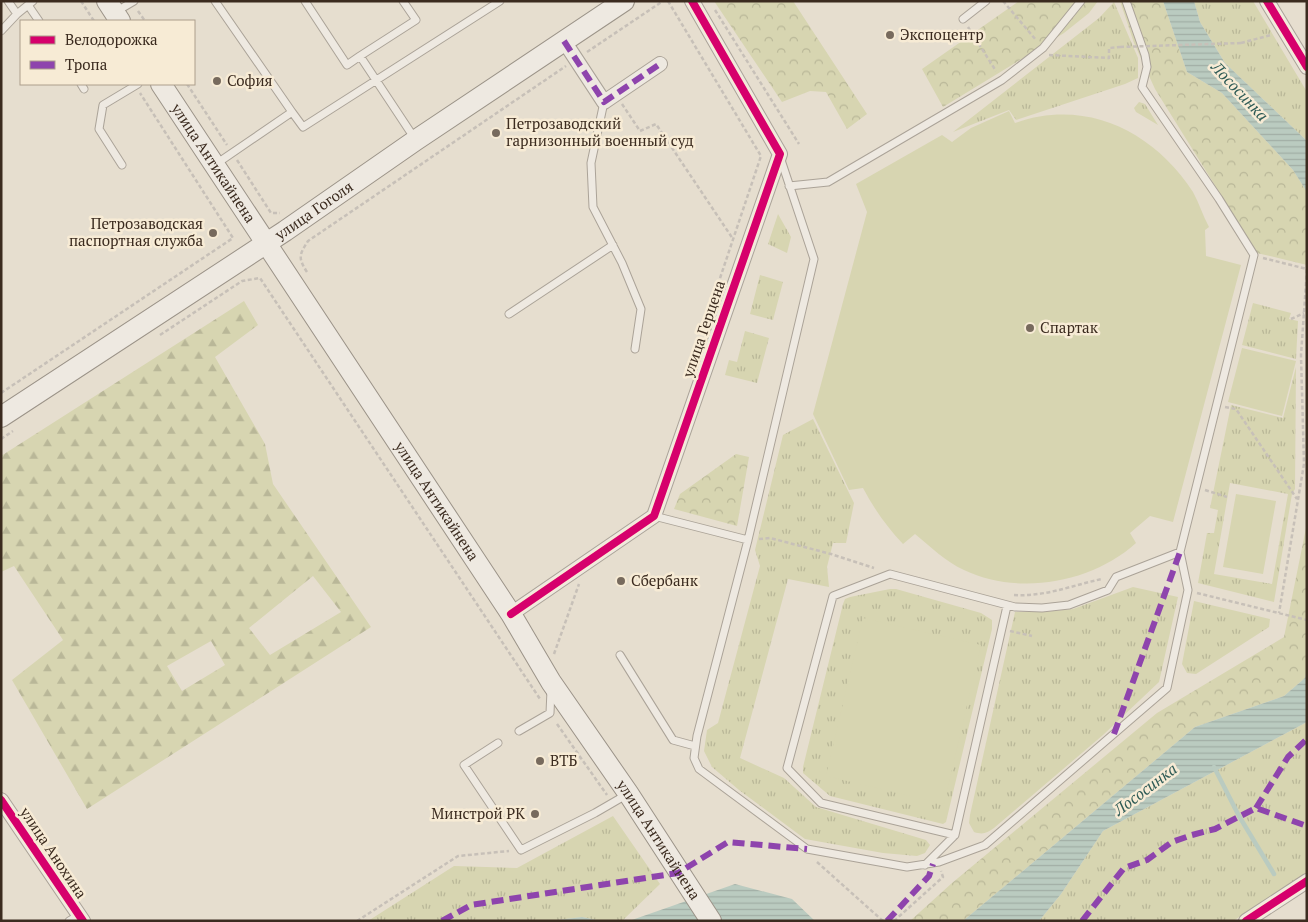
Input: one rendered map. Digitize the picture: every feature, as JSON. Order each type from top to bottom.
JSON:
[{"type":"main road","name":"улица Гоголя","points":[[1,417],[266,243],[624,1]]},
{"type":"main road","name":"улица Антикайнена","points":[[162,85],[511,614],[620,798],[644,817],[711,921]]},
{"type":"street","points":[[692,1],[780,154]]},
{"type":"street","points":[[1267,1],[1284,32],[1307,67]]},
{"type":"street","points":[[564,41],[604,102],[660,64]]},
{"type":"street","name":"улица Герцена","points":[[654,516],[780,154]]},
{"type":"street","points":[[511,614],[654,516]]},
{"type":"street","name":"улица Анохина","points":[[1,800],[77,919]]},
{"type":"street","points":[[1246,921],[1307,881]]},
{"type":"lane","points":[[8,1],[17,14]]},
{"type":"lane","points":[[114,12],[134,1]]},
{"type":"lane","points":[[214,1],[303,127],[500,1]]},
{"type":"lane","points":[[304,1],[347,65],[416,20],[403,1]]},
{"type":"lane","points":[[963,19],[986,1]]},
{"type":"lane","points":[[789,186],[828,182],[1002,80],[1042,48],[1081,1]]},
{"type":"lane","points":[[780,154],[814,259],[748,540],[695,746],[694,758],[699,769],[807,849],[907,867],[925,866],[985,845],[1167,688],[1188,590],[1180,552],[1254,255],[1219,199],[1142,87],[1147,67],[1145,55],[1126,1]]},
{"type":"lane","points":[[1,31],[30,3],[38,20]]},
{"type":"lane","points":[[360,56],[416,140]]},
{"type":"lane","points":[[122,165],[99,129],[103,105],[135,85]]},
{"type":"lane","points":[[604,102],[591,163],[593,206],[622,263],[641,309],[635,349]]},
{"type":"lane","points":[[214,165],[292,112]]},
{"type":"lane","points":[[509,314],[613,245]]},
{"type":"lane","points":[[654,516],[748,540]]},
{"type":"lane","points":[[955,835],[821,803],[787,768],[833,596],[890,574],[1007,606],[1042,608],[1069,605],[1108,590],[1116,577],[1180,552]]},
{"type":"lane","points":[[925,866],[955,835],[1007,606]]},
{"type":"lane","points":[[620,655],[673,740],[695,746]]},
{"type":"lane","points":[[519,731],[550,713],[551,682]]},
{"type":"lane","points":[[498,742],[464,765],[521,850],[620,798]]},
{"type":"path","points":[[81,1],[93,20]]},
{"type":"path","points":[[311,278],[300,261],[301,252],[308,241],[657,3],[663,1]]},
{"type":"path","points":[[668,1],[761,156],[708,313]]},
{"type":"path","points":[[1003,1],[1048,55],[1109,58],[1109,48],[1242,43],[1284,32]]},
{"type":"path","points":[[715,10],[799,144]]},
{"type":"path","points":[[963,19],[1002,80]]},
{"type":"path","points":[[1,393],[233,238],[138,85]]},
{"type":"path","points":[[188,85],[271,213],[283,214]]},
{"type":"path","points":[[616,94],[640,131],[656,124],[733,239]]},
{"type":"path","points":[[1264,258],[1306,269],[1301,355],[1304,464],[1279,613]]},
{"type":"path","points":[[242,281],[260,278],[580,757],[620,798]]},
{"type":"path","points":[[1291,319],[1304,313]]},
{"type":"path","points":[[1217,405],[1236,409],[1298,500]]},
{"type":"path","points":[[1196,488],[1227,497]]},
{"type":"path","points":[[770,538],[831,554],[890,574]]},
{"type":"path","points":[[554,656],[580,580]]},
{"type":"path","points":[[1019,595],[1069,588],[1097,580]]},
{"type":"path","points":[[1188,590],[1307,620]]},
{"type":"path","points":[[1008,631],[1032,636]]},
{"type":"path","points":[[568,765],[580,757]]},
{"type":"path","points":[[807,849],[814,859],[883,921]]},
{"type":"path","points":[[357,921],[458,856],[521,850]]},
{"type":"path","points":[[894,921],[942,877]]},
{"type":"green space","points":[[714,1],[793,1],[867,114],[847,129],[826,92],[810,91],[782,102]]},
{"type":"green space","points":[[1019,1],[1098,1],[1089,13],[1064,33],[943,107],[922,69]]},
{"type":"green space","points":[[1120,1],[1163,1],[1187,72],[1222,93],[1293,170],[1307,192],[1307,265],[1257,253],[1155,89],[1134,43]]},
{"type":"green space","points":[[1194,1],[1253,1],[1307,92],[1307,141],[1225,63],[1200,22]]},
{"type":"green space","points":[[1114,2],[1138,58],[1138,78],[1016,120],[1009,110],[953,132],[1099,18]]},
{"type":"green space","points":[[1139,102],[1145,104],[1158,125],[1136,112],[1134,108]]},
{"type":"green space","name":"Спартак","points":[[1009,111],[1015,123],[1041,116],[1067,115],[1092,118],[1116,125],[1138,137],[1177,170],[1193,192],[1209,227],[1205,230],[1206,256],[1241,265],[1173,522],[1150,516],[1130,533],[1136,543],[1118,557],[1098,568],[1076,576],[1054,581],[1031,583],[1007,582],[985,578],[964,570],[945,559],[915,534],[903,544],[881,518],[863,488],[849,490],[813,414],[867,212],[856,184],[942,135],[952,142],[971,128]]},
{"type":"green space","points":[[778,214],[791,237],[787,253],[768,244]]},
{"type":"green space","points":[[760,275],[783,282],[773,320],[750,314]]},
{"type":"green space","points":[[244,301],[258,325],[215,357],[265,444],[273,484],[371,627],[87,809],[12,680],[63,640],[14,566],[1,572],[1,456]],"holes":[[[313,576],[341,612],[270,655],[249,628]],[[211,641],[225,665],[182,691],[167,666]]]},
{"type":"green space","points":[[1253,303],[1291,313],[1289,319],[1298,321],[1296,359],[1242,345]]},
{"type":"green space","points":[[745,331],[769,338],[757,383],[725,375],[729,360],[737,362]]},
{"type":"green space","points":[[1242,348],[1296,361],[1282,416],[1228,402]]},
{"type":"green space","points":[[1296,367],[1295,489],[1292,494],[1274,602],[1198,583],[1207,533],[1214,533],[1218,510],[1210,508],[1231,405],[1283,418]],"holes":[[[1230,483],[1288,494],[1272,584],[1214,574]]]},
{"type":"green space","points":[[813,419],[854,503],[846,543],[833,543],[827,567],[829,587],[788,579],[740,758],[784,778],[816,807],[926,840],[930,845],[925,853],[917,856],[883,853],[805,839],[739,790],[712,767],[704,751],[707,730],[718,723],[760,566],[755,550],[783,435]]},
{"type":"green space","points":[[736,454],[749,457],[737,526],[674,509],[680,494]]},
{"type":"green space","points":[[1236,494],[1276,501],[1263,574],[1223,567]]},
{"type":"green space","points":[[1307,523],[1307,669],[1305,678],[1284,696],[1195,727],[963,921],[910,921],[952,883],[1157,713],[1284,637]]},
{"type":"green space","points":[[1133,587],[1178,597],[1159,682],[1103,735],[994,828],[985,833],[974,832],[969,823],[970,815],[1015,612],[1073,609]]},
{"type":"green space","points":[[896,589],[981,613],[992,620],[992,629],[946,822],[943,824],[830,796],[803,773],[845,599]]},
{"type":"green space","points":[[1194,601],[1270,619],[1269,627],[1196,674],[1187,673],[1182,664]]},
{"type":"green space","points":[[863,618],[981,645],[944,804],[826,776]]},
{"type":"green space","points":[[1307,722],[1307,874],[1233,921],[1039,921],[1061,894],[1103,831]]},
{"type":"green space","points":[[613,816],[660,884],[622,921],[601,921],[582,917],[550,921],[368,921],[454,866],[517,868]]},
{"type":"water","name":"Лососинка","points":[[1163,1],[1194,1],[1200,22],[1225,63],[1307,141],[1307,192],[1293,170],[1222,93],[1187,72]]},
{"type":"water","name":"Лососинка","points":[[1307,669],[1307,722],[1103,831],[1061,894],[1039,921],[963,921],[1195,727],[1284,696],[1305,678]]},
{"type":"water","points":[[735,884],[792,899],[815,921],[629,921]]},
{"type":"water","points":[[582,917],[601,921],[550,921]]},
{"type":"waterway","points":[[1214,767],[1239,816],[1274,874]]},
{"type":"marked path","points":[[564,41],[604,102],[660,64]]},
{"type":"marked path","points":[[1114,734],[1180,552]]},
{"type":"marked path","points":[[1256,808],[1288,757],[1307,739]]},
{"type":"marked path","points":[[1082,921],[1124,868],[1147,860],[1172,842],[1215,829],[1256,808],[1307,826]]},
{"type":"marked path","points":[[442,921],[471,905],[678,873],[728,842],[807,849]]},
{"type":"marked path","points":[[887,921],[929,876],[933,864]]},
{"type":"cycle path","points":[[511,614],[654,516],[780,154],[692,1]]},
{"type":"cycle path","points":[[1267,1],[1307,67]]},
{"type":"cycle path","points":[[1,800],[83,921]]},
{"type":"cycle path","points":[[1246,921],[1307,881]]},
{"type":"place","name":"Экспоцентр","points":[[890,35]]},
{"type":"place","name":"София","points":[[217,81]]},
{"type":"place","name":"Петрозаводский гарнизонный военный суд","points":[[496,133]]},
{"type":"place","name":"Петрозаводская паспортная служба","points":[[213,233]]},
{"type":"place","name":"Спартак","points":[[1030,328]]},
{"type":"place","name":"Сбербанк","points":[[621,581]]},
{"type":"place","name":"ВТБ","points":[[540,761]]},
{"type":"place","name":"Минстрой РК","points":[[535,814]]}]
